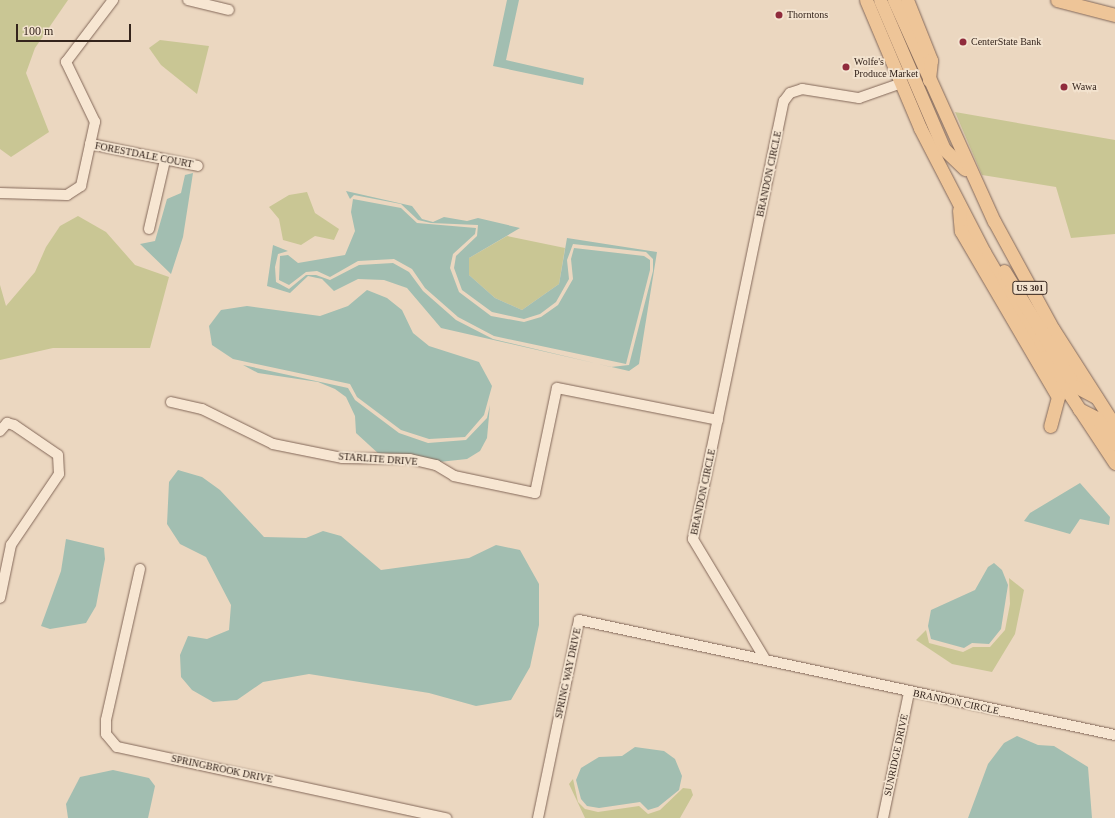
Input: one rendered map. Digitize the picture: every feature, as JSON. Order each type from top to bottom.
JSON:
[{"type":"main road","name":"US 301","points":[[866,0],[899,84],[977,240],[1077,408],[1115,463]]},
{"type":"main road","points":[[880,0],[944,149],[971,175]]},
{"type":"main road","name":"US 301","points":[[894,0],[971,175],[1033,293],[1115,426]]},
{"type":"main road","points":[[907,0],[931,60],[929,82]]},
{"type":"main road","points":[[1057,0],[1115,15]]},
{"type":"main road","points":[[958,203],[961,231],[1058,397],[1050,426]]},
{"type":"main road","points":[[977,240],[997,260],[1075,386],[1096,397]]},
{"type":"main road","points":[[1077,408],[1097,418],[1115,444]]},
{"type":"street","points":[[0,193],[74,194],[83,182],[90,144],[93,115],[66,62],[113,0]]},
{"type":"street","points":[[188,0],[200,1],[229,10]]},
{"type":"street","name":"BRANDON CIRCLE","points":[[899,84],[860,98],[802,89],[786,96],[693,539],[765,659],[909,692],[1115,736]]},
{"type":"street","name":"FORESTDALE COURT","points":[[90,144],[198,166]]},
{"type":"street","points":[[149,229],[165,160]]},
{"type":"street","name":"STARLITE DRIVE","points":[[171,402],[202,409],[273,444],[342,458],[410,459],[436,465],[454,476],[535,493],[557,388],[718,420]]},
{"type":"street","points":[[0,431],[7,423],[14,425],[58,455],[59,474],[11,545],[3,567],[0,598]]},
{"type":"street","name":"SPRINGBROOK DRIVE","points":[[140,569],[106,725],[108,738],[117,747],[446,818]]},
{"type":"street","name":"SPRING WAY DRIVE","points":[[538,818],[579,620],[765,659]]},
{"type":"street","name":"SUNRIDGE DRIVE","points":[[883,818],[909,692]]},
{"type":"shaded area","points":[[0,0],[68,0],[35,48],[26,73],[49,132],[11,157],[0,149]]},
{"type":"shaded area","points":[[507,0],[519,0],[506,60],[584,78],[583,85],[493,66]]},
{"type":"shaded area","points":[[160,40],[209,46],[197,94],[161,65],[149,48]]},
{"type":"shaded area","points":[[955,112],[1115,140],[1115,234],[1071,238],[1056,187],[982,175]]},
{"type":"shaded area","points":[[193,173],[183,237],[171,274],[140,244],[155,241],[167,199],[181,193],[185,175]]},
{"type":"shaded area","points":[[346,191],[412,206],[422,219],[433,222],[444,217],[467,221],[478,218],[520,228],[469,258],[469,275],[495,298],[522,310],[559,284],[567,238],[657,252],[639,364],[629,371],[611,367],[629,365],[653,271],[653,259],[646,252],[573,244],[567,260],[569,279],[556,302],[540,314],[524,319],[492,312],[462,290],[454,268],[456,256],[477,236],[478,225],[431,223],[418,220],[401,204],[354,195],[350,199]]},
{"type":"shaded area","points":[[307,192],[315,213],[339,229],[334,240],[315,236],[301,245],[283,240],[279,219],[269,207],[289,195]]},
{"type":"shaded area","points":[[353,199],[401,208],[417,223],[476,228],[475,234],[453,254],[450,268],[459,292],[491,316],[524,322],[541,317],[558,305],[573,279],[571,259],[574,248],[644,256],[650,260],[650,270],[626,364],[494,336],[458,317],[425,288],[412,269],[394,259],[358,261],[330,277],[317,271],[306,272],[289,285],[279,280],[280,256],[288,255],[298,263],[345,255],[355,231],[351,212]]},
{"type":"shaded area","points":[[78,216],[106,232],[135,265],[169,277],[150,348],[53,348],[0,360],[0,285],[6,306],[35,272],[46,247],[60,226]]},
{"type":"shaded area","points":[[507,236],[565,248],[559,284],[522,310],[495,298],[469,275],[469,258]]},
{"type":"shaded area","points":[[273,245],[288,251],[278,254],[275,267],[276,282],[289,289],[306,275],[316,275],[330,280],[359,265],[393,263],[409,272],[423,291],[456,320],[493,339],[597,364],[441,328],[407,288],[384,280],[358,279],[334,291],[322,279],[308,276],[290,293],[267,286]]},
{"type":"shaded area","points":[[367,290],[387,298],[402,310],[413,333],[429,346],[479,362],[492,386],[484,415],[465,437],[429,439],[401,430],[357,397],[350,384],[233,359],[212,345],[209,326],[221,310],[247,306],[320,316],[348,306]]},
{"type":"shaded area","points":[[243,365],[348,388],[355,400],[399,433],[428,443],[466,440],[487,418],[490,405],[487,438],[480,451],[467,459],[439,462],[380,455],[356,433],[355,416],[346,397],[335,389],[318,382],[258,373]]},
{"type":"shaded area","points":[[178,470],[202,477],[220,490],[264,537],[306,538],[323,531],[341,536],[381,570],[469,558],[496,545],[520,550],[539,584],[539,625],[530,667],[511,700],[476,706],[429,693],[309,674],[263,682],[237,700],[213,702],[192,690],[181,677],[180,655],[188,636],[207,639],[229,630],[231,605],[206,557],[180,544],[167,524],[169,482]]},
{"type":"shaded area","points":[[1080,483],[1110,517],[1109,525],[1080,519],[1070,534],[1024,521],[1030,513]]},
{"type":"shaded area","points":[[66,539],[104,548],[105,559],[96,606],[86,623],[50,629],[41,626],[61,571]]},
{"type":"shaded area","points":[[994,563],[1002,570],[1008,585],[1001,629],[989,644],[972,643],[964,648],[931,639],[928,626],[931,610],[975,590],[988,567]]},
{"type":"shaded area","points":[[1009,578],[1024,590],[1015,634],[992,672],[952,664],[916,640],[926,630],[929,643],[963,652],[973,647],[990,647],[1005,630],[1010,604]]},
{"type":"shaded area","points":[[1017,736],[1038,745],[1054,746],[1088,767],[1092,818],[968,818],[988,764],[1004,743]]},
{"type":"shaded area","points":[[635,747],[664,751],[675,759],[682,776],[679,790],[658,807],[648,810],[640,802],[599,808],[587,806],[581,799],[576,780],[581,768],[599,757],[622,756]]},
{"type":"shaded area","points":[[113,770],[149,778],[155,786],[148,818],[68,818],[66,804],[80,777]]},
{"type":"shaded area","points":[[573,779],[578,802],[585,809],[598,812],[639,806],[648,814],[660,810],[683,788],[691,789],[693,795],[680,818],[585,818],[569,784]]},
{"type":"place","name":"Thorntons","points":[[779,15]]},
{"type":"place","name":"CenterState Bank","points":[[963,42]]},
{"type":"place","name":"Wolfe's Produce Market","points":[[846,67]]},
{"type":"place","name":"Wawa","points":[[1064,87]]}]
